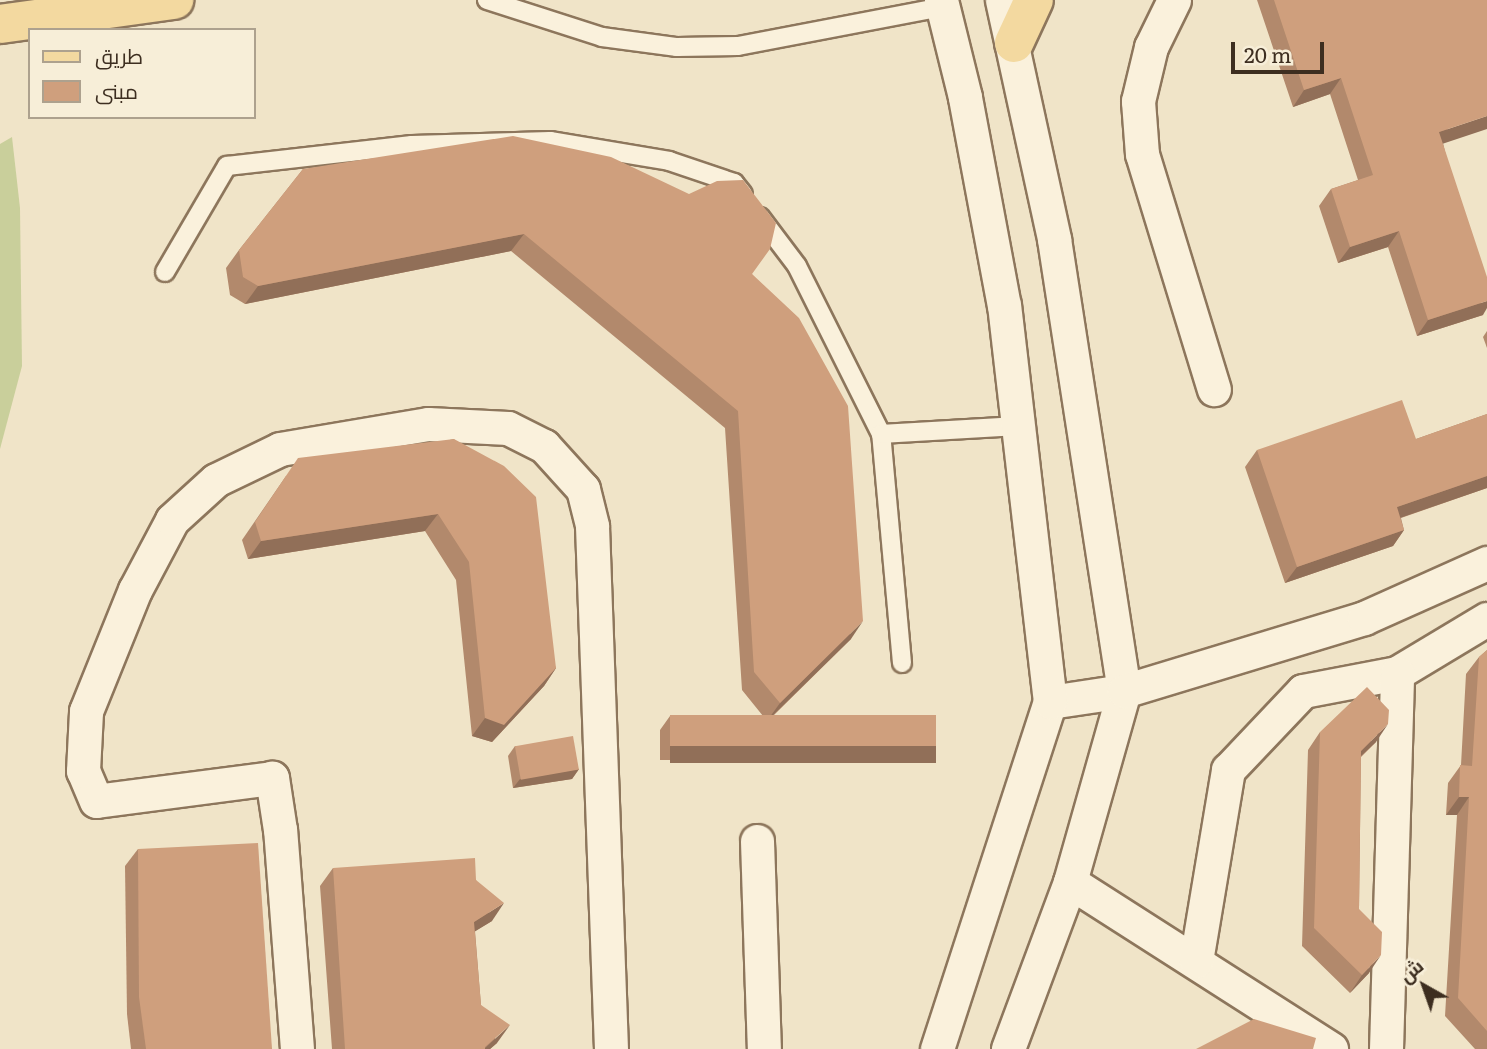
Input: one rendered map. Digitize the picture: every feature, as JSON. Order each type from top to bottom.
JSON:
[{"type":"main road","points":[[0,24],[174,0]]},
{"type":"main road","points":[[1014,43],[1034,0]]},
{"type":"street","points":[[1002,0],[1014,43],[1054,239],[1124,691],[1070,882],[1008,1049]]},
{"type":"street","points":[[1174,0],[1151,47],[1138,101],[1142,154],[1214,389]]},
{"type":"street","points":[[937,1049],[1050,702],[1004,306],[965,97],[942,4]]},
{"type":"street","points":[[298,1049],[281,830],[272,778],[96,802],[83,771],[86,711],[135,590],[172,520],[216,480],[280,449],[428,424],[508,428],[544,446],[583,489],[592,526],[611,1049]]},
{"type":"street","points":[[1050,702],[1124,691],[1364,618],[1487,562]]},
{"type":"street","points":[[1196,961],[1228,770],[1303,691],[1396,673],[1487,619]]},
{"type":"street","points":[[1386,1049],[1396,673]]},
{"type":"street","points":[[757,841],[764,1049]]},
{"type":"street","points":[[1070,882],[1331,1049]]},
{"type":"lane","points":[[487,0],[602,37],[677,47],[738,46],[942,4]]},
{"type":"lane","points":[[165,272],[227,166],[412,145],[550,141],[669,161],[734,183],[797,266],[881,434],[902,663]]},
{"type":"lane","points":[[881,434],[1018,426]]},
{"type":"green space","points":[[12,137],[20,208],[22,366],[0,449],[0,144]]},
{"type":"building","points":[[1274,0],[1487,0],[1487,116],[1439,132],[1487,277],[1487,301],[1428,320],[1399,231],[1350,247],[1331,189],[1373,175],[1341,78],[1304,90]]},
{"type":"building","points":[[513,136],[611,157],[689,194],[717,181],[743,180],[776,223],[770,249],[752,274],[799,318],[848,406],[863,621],[780,703],[754,672],[738,411],[524,234],[258,286],[243,277],[239,250],[303,169]]},
{"type":"building","points":[[1402,400],[1416,439],[1487,414],[1487,476],[1397,507],[1404,530],[1297,567],[1257,450]]},
{"type":"building","points":[[454,439],[504,466],[536,497],[556,668],[504,725],[485,718],[469,562],[438,514],[261,541],[255,522],[298,458]]},
{"type":"building","points":[[1487,650],[1487,1031],[1458,998],[1469,797],[1459,797],[1460,765],[1472,766],[1479,657]]},
{"type":"building","points":[[1367,687],[1389,710],[1388,724],[1361,751],[1359,909],[1382,932],[1381,955],[1362,975],[1314,928],[1320,732]]},
{"type":"building","points":[[670,715],[936,715],[936,746],[670,746]]},
{"type":"building","points":[[573,736],[579,769],[521,780],[515,746]]},
{"type":"building","points":[[258,843],[272,1049],[146,1049],[139,997],[138,849]]},
{"type":"building","points":[[475,858],[476,880],[504,903],[474,922],[481,1005],[510,1025],[485,1049],[345,1049],[333,868]]},
{"type":"building","points":[[1254,1019],[1316,1038],[1313,1049],[1196,1049]]}]
